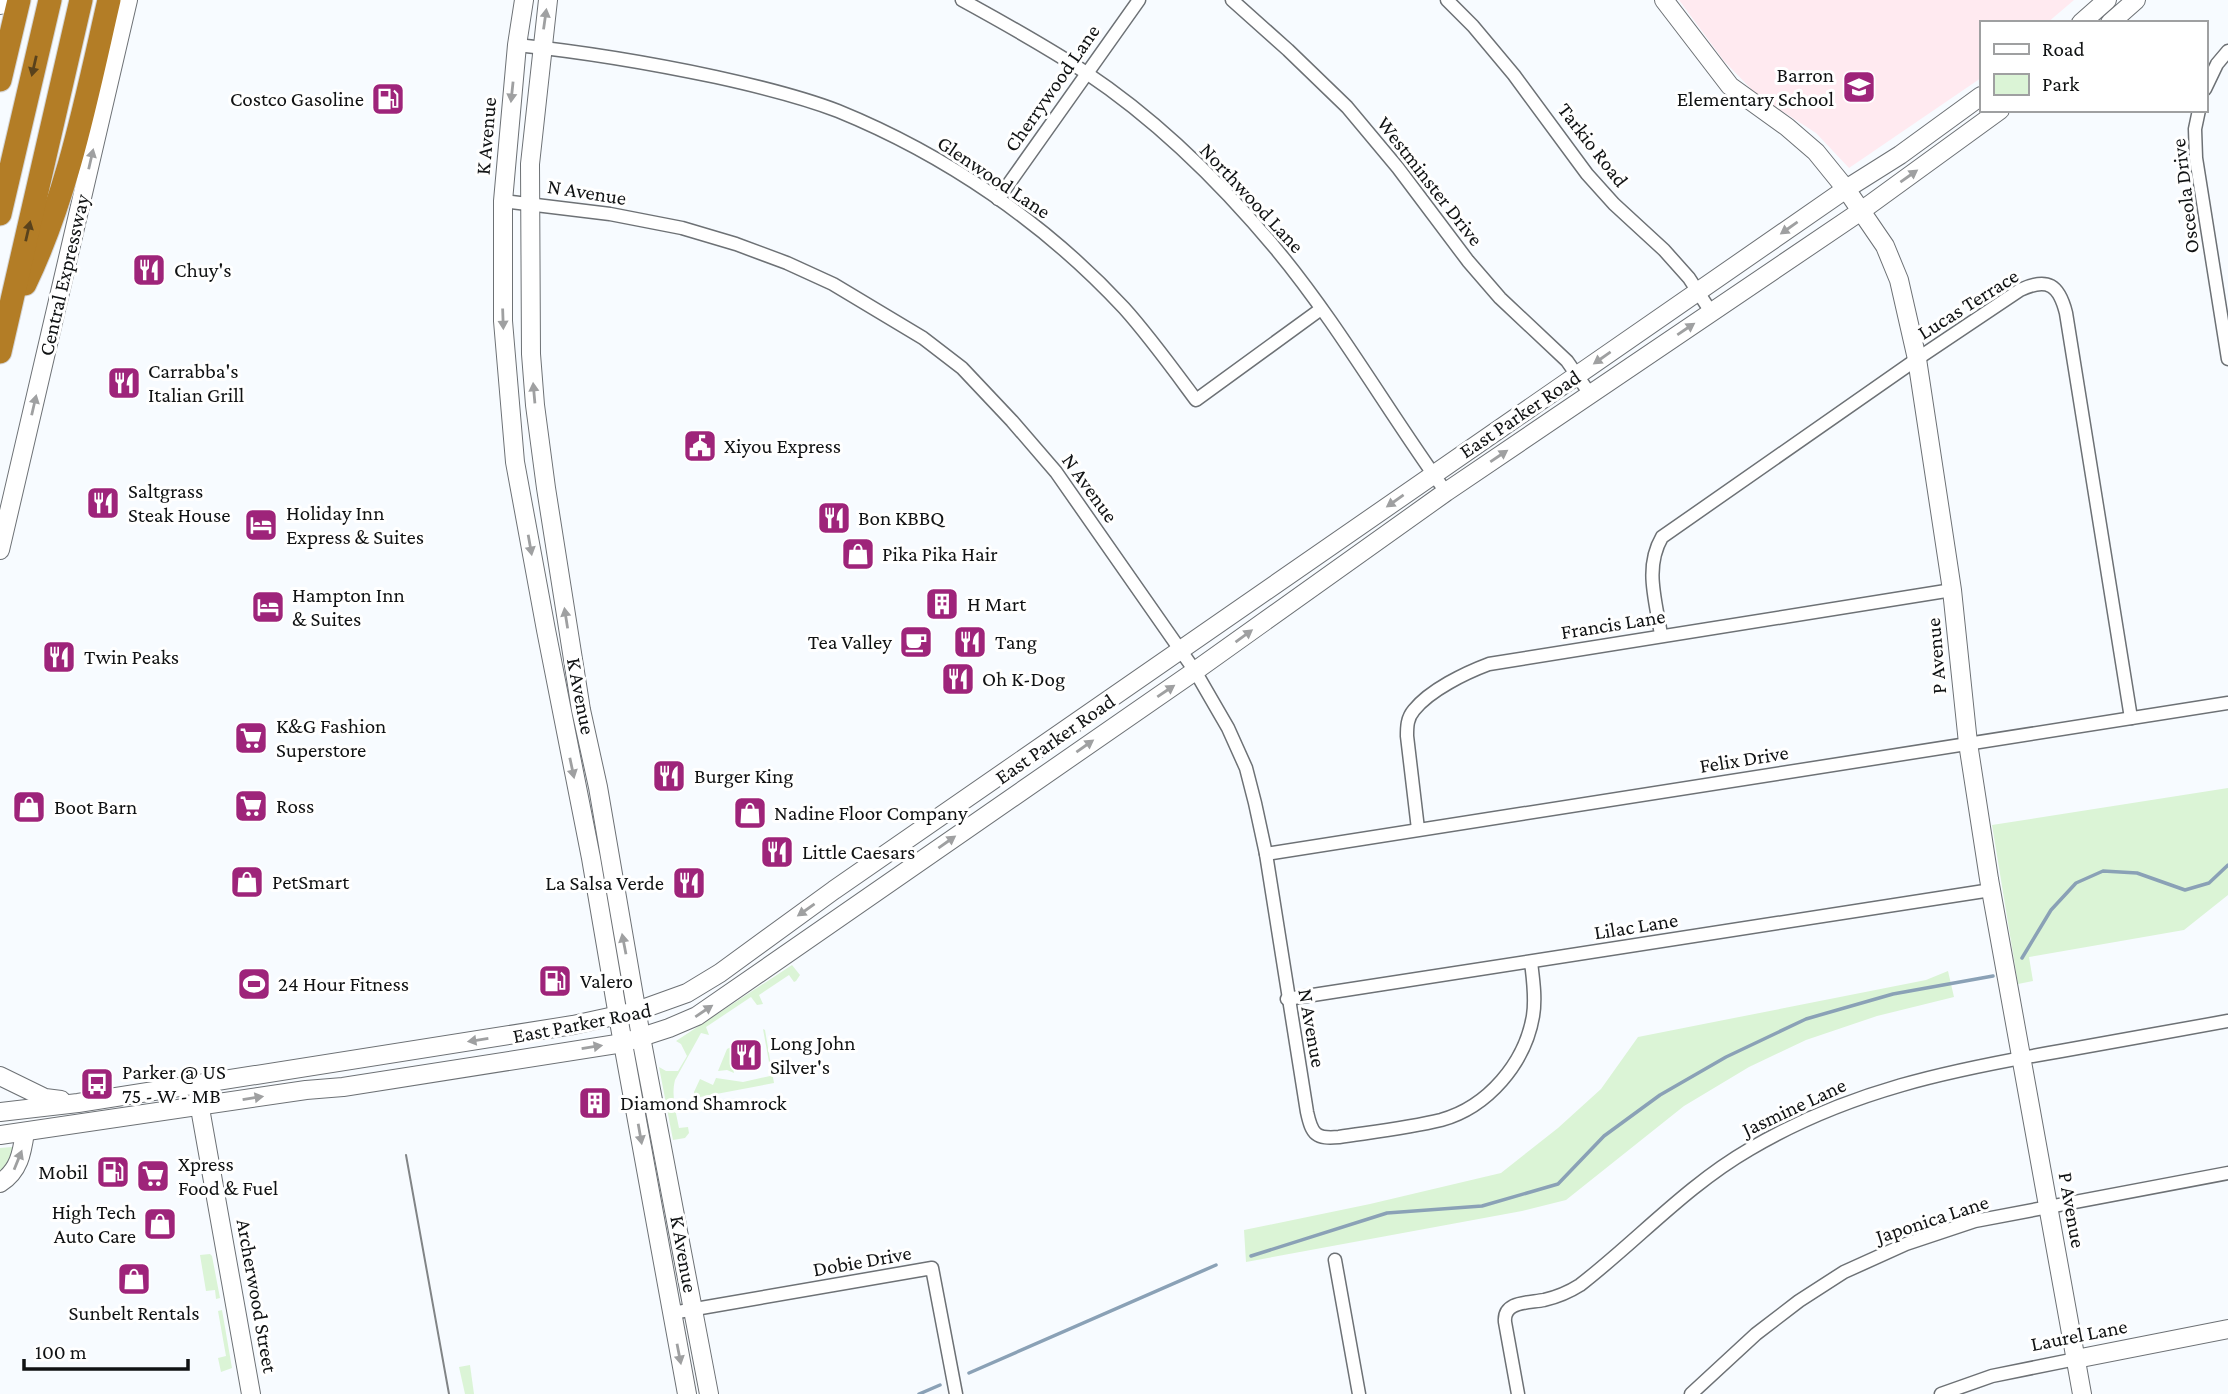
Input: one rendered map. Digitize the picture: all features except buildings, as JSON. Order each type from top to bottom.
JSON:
[{"type":"highway","points":[[0,80],[19,0]]},
{"type":"highway","points":[[0,214],[50,0]]},
{"type":"highway","points":[[0,352],[81,0]]},
{"type":"highway","points":[[7,322],[44,246],[80,123],[109,0]]},
{"type":"main road","name":"Central Expressway","points":[[0,550],[128,0]]},
{"type":"main road","name":"K Avenue","points":[[524,0],[517,45],[503,201],[503,321],[510,420],[521,493],[592,865],[687,1394]]},
{"type":"main road","name":"K Avenue","points":[[548,0],[530,164],[531,354],[546,488],[581,710],[598,788],[641,1037],[709,1394]]},
{"type":"main road","name":"P Avenue","points":[[1664,0],[1730,86],[1787,127],[1816,152],[1846,189],[1885,246],[1896,271],[1917,359],[1952,590],[1968,743],[1991,890],[2082,1394]]},
{"type":"main road","points":[[2083,21],[2107,0]]},
{"type":"main road","points":[[2112,21],[2136,0]]},
{"type":"main road","name":"East Parker Road","points":[[9,1112],[573,1026],[637,1011],[669,1001],[698,987],[897,846],[1846,189],[1900,155],[1980,97]]},
{"type":"main road","name":"East Parker Road","points":[[0,1135],[306,1090],[343,1087],[623,1043],[681,1024],[1195,671],[1446,492],[1861,211],[1997,112]]},
{"type":"main road","points":[[0,527],[14,475],[18,471]]},
{"type":"main road","points":[[521,493],[546,488]]},
{"type":"main road","points":[[1320,553],[1334,572]]},
{"type":"main road","points":[[562,714],[581,710]]},
{"type":"main road","points":[[1019,762],[1033,783]]},
{"type":"main road","points":[[897,846],[911,866]]},
{"type":"main road","points":[[779,929],[792,949]]},
{"type":"main road","points":[[340,1062],[343,1087]]},
{"type":"main road","points":[[0,1076],[45,1098],[78,1102]]},
{"type":"main road","name":"Archerwood Street","points":[[195,1083],[251,1394]]},
{"type":"main road","points":[[0,1183],[9,1177],[18,1164],[25,1132]]},
{"type":"main road","name":"Laurel Lane","points":[[2076,1359],[2228,1329]]},
{"type":"street","name":"Northwood Lane","points":[[962,0],[1022,32],[1087,73],[1174,143],[1232,199],[1276,249],[1321,309],[1446,492]]},
{"type":"street","name":"Cherrywood Lane","points":[[998,199],[1139,0]]},
{"type":"street","name":"Westminster Drive","points":[[1233,0],[1289,50],[1346,107],[1398,168],[1468,261],[1500,298],[1567,361],[1590,394]]},
{"type":"street","name":"Tarkio Road","points":[[1447,0],[1514,75],[1587,174],[1614,204],[1664,250],[1689,278],[1711,312]]},
{"type":"street","name":"Glenwood Lane","points":[[517,45],[670,67],[788,95],[837,111],[945,162],[998,199],[1077,262],[1158,347],[1196,400],[1321,309]]},
{"type":"street","points":[[2207,85],[2217,64],[2228,51]]},
{"type":"street","name":"Osceola Drive","points":[[2199,112],[2195,129],[2196,158],[2228,359]]},
{"type":"street","name":"N Avenue","points":[[503,201],[622,216],[682,228],[736,244],[833,284],[923,338],[962,368],[1056,472],[1195,671],[1228,728],[1246,768],[1266,854],[1307,1112],[1312,1131],[1322,1139],[1440,1120],[1470,1107],[1503,1080],[1517,1059],[1533,1014],[1531,962]]},
{"type":"street","name":"Lucas Terrace","points":[[1661,635],[1652,559],[1662,537],[2020,290],[2032,284],[2045,284],[2055,288],[2062,297],[2131,719]]},
{"type":"street","name":"Francis Lane","points":[[1418,829],[1407,722],[1414,710],[1430,696],[1469,672],[1489,664],[1952,590]]},
{"type":"street","name":"Felix Drive","points":[[1266,854],[2228,703]]},
{"type":"street","name":"Lilac Lane","points":[[1287,999],[1991,890]]},
{"type":"street","name":"Jasmine Lane","points":[[1518,1394],[1504,1315],[1508,1309],[1570,1291],[1696,1185],[1765,1140],[1840,1104],[1885,1088],[1938,1074],[2228,1021]]},
{"type":"street","name":"Japonica Lane","points":[[1691,1394],[1775,1318],[1844,1272],[1906,1244],[1975,1221],[2228,1173]]},
{"type":"street","points":[[1335,1260],[1359,1394]]},
{"type":"street","name":"Dobie Drive","points":[[672,1314],[932,1268],[956,1394]]},
{"type":"street","name":"Laurel Lane","points":[[1941,1394],[1992,1376],[2076,1359]]},
{"type":"shaded area","name":"Barron Elementary School","points":[[1679,0],[2074,0],[2049,21],[1980,21],[1980,79],[1849,168],[1816,133],[1757,95],[1724,61]]},
{"type":"green space","points":[[2228,788],[2228,895],[2184,930],[2029,957],[2033,981],[2018,984],[1992,825]]},
{"type":"green space","points":[[792,965],[800,975],[796,981],[789,975],[759,995],[763,1004],[757,1005],[751,997],[706,1027],[709,1035],[701,1033],[674,1086],[674,1104],[679,1128],[688,1127],[689,1133],[685,1138],[673,1140],[659,1067],[666,1071],[678,1071],[687,1056],[681,1044],[676,1041]]},
{"type":"green space","points":[[1948,971],[1954,997],[1877,1016],[1806,1040],[1749,1067],[1684,1106],[1566,1200],[1522,1211],[1246,1262],[1244,1230],[1501,1173],[1558,1128],[1601,1089],[1638,1037],[1926,980]]},
{"type":"green space","points":[[763,1029],[774,1083],[695,1098],[694,1092],[700,1079],[713,1085],[716,1078],[743,1082],[770,1076]]},
{"type":"green space","points":[[731,1047],[734,1073],[727,1070],[718,1071],[727,1049]]},
{"type":"green space","points":[[12,1147],[15,1154],[0,1175],[0,1148]]},
{"type":"green space","points":[[210,1254],[220,1298],[216,1299],[215,1290],[206,1291],[200,1255]]},
{"type":"green space","points":[[222,1310],[232,1368],[221,1372],[218,1358],[226,1356],[218,1311]]},
{"type":"green space","points":[[470,1365],[474,1394],[465,1394],[459,1367]]},
{"type":"waterway","points":[[2022,958],[2051,910],[2076,883],[2103,871],[2137,873],[2185,890],[2209,883],[2228,865]]},
{"type":"waterway","points":[[1251,1256],[1387,1213],[1482,1206],[1558,1184],[1604,1136],[1660,1095],[1726,1057],[1806,1019],[1893,994],[1993,976]]},
{"type":"waterway","points":[[969,1373],[1216,1265]]},
{"type":"waterway","points":[[919,1394],[940,1385]]},
{"type":"tram line","points":[[406,1155],[449,1394]]},
{"type":"place","name":"Barron Elementary School","points":[[1859,87]]},
{"type":"place","name":"Costco Gasoline","points":[[388,99]]},
{"type":"place","name":"Chuy's","points":[[149,270]]},
{"type":"place","name":"Carrabba's Italian Grill","points":[[124,383]]},
{"type":"place","name":"Xiyou Express","points":[[700,446]]},
{"type":"place","name":"Saltgrass Steak House","points":[[103,503]]},
{"type":"place","name":"Bon KBBQ","points":[[834,518]]},
{"type":"place","name":"Holiday Inn Express & Suites","points":[[261,525]]},
{"type":"place","name":"Pika Pika Hair","points":[[858,554]]},
{"type":"place","name":"H Mart","points":[[942,604]]},
{"type":"place","name":"Hampton Inn & Suites","points":[[268,607]]},
{"type":"place","name":"Tea Valley","points":[[916,642]]},
{"type":"place","name":"Tang","points":[[970,642]]},
{"type":"place","name":"Twin Peaks","points":[[59,657]]},
{"type":"place","name":"Oh K-Dog","points":[[958,679]]},
{"type":"place","name":"K&G Fashion Superstore","points":[[251,738]]},
{"type":"place","name":"Burger King","points":[[669,776]]},
{"type":"place","name":"Ross","points":[[251,806]]},
{"type":"place","name":"Boot Barn","points":[[29,807]]},
{"type":"place","name":"Nadine Floor Company","points":[[750,813]]},
{"type":"place","name":"Little Caesars","points":[[777,852]]},
{"type":"place","name":"PetSmart","points":[[247,882]]},
{"type":"place","name":"La Salsa Verde","points":[[689,883]]},
{"type":"place","name":"Valero","points":[[555,981]]},
{"type":"place","name":"24 Hour Fitness","points":[[254,984]]},
{"type":"place","name":"Long John Silver's","points":[[746,1055]]},
{"type":"place","name":"Parker @ US 75 - W - MB","points":[[97,1084]]},
{"type":"place","name":"Diamond Shamrock","points":[[595,1103]]},
{"type":"place","name":"Mobil","points":[[113,1172]]},
{"type":"place","name":"Xpress Food & Fuel","points":[[153,1176]]},
{"type":"place","name":"High Tech Auto Care","points":[[160,1224]]},
{"type":"place","name":"Sunbelt Rentals","points":[[134,1279]]}]
